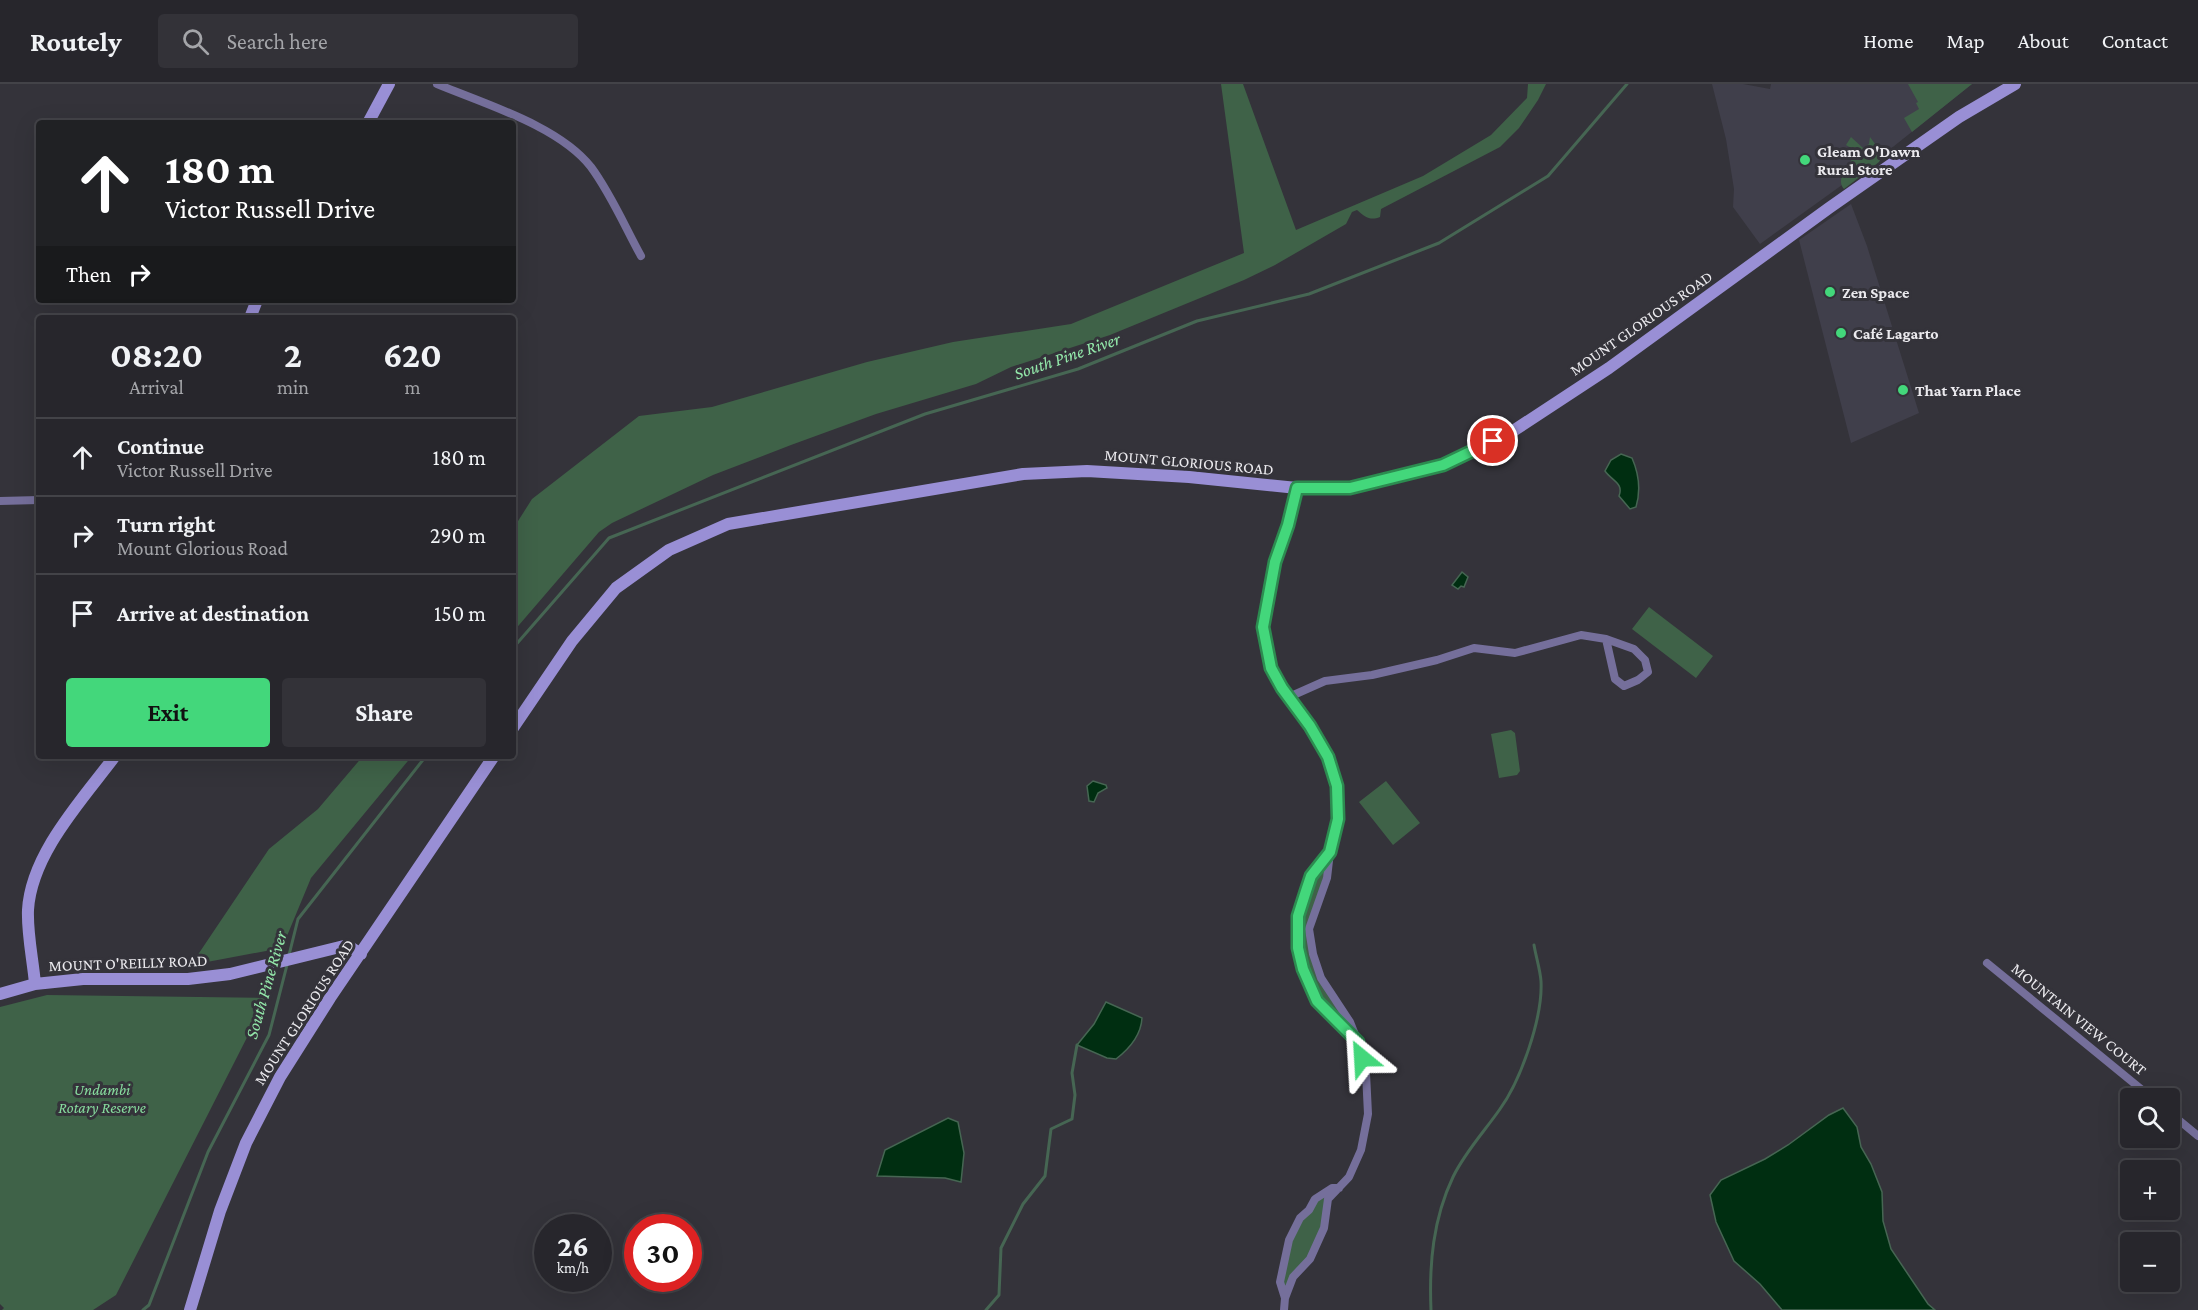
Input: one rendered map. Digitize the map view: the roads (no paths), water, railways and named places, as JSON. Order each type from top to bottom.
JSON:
[{"type":"main road","points":[[370,120],[389,84]]},
{"type":"main road","name":"MOUNT GLORIOUS ROAD","points":[[516,724],[572,641],[616,588],[669,550],[728,524],[1023,474],[1087,471],[1189,477],[1297,488],[1350,488],[1443,465],[1510,433],[1608,368],[1959,117],[2010,85]]},
{"type":"main road","points":[[35,984],[28,913],[36,872],[51,843],[113,759]]},
{"type":"main road","name":"MOUNT GLORIOUS ROAD","points":[[190,1310],[220,1210],[246,1143],[280,1077],[492,759]]},
{"type":"main road","name":"MOUNT O'REILLY ROAD","points":[[0,994],[35,984],[83,979],[188,979],[230,974],[344,946],[361,954]]},
{"type":"street","points":[[437,84],[546,130],[566,142],[590,167],[641,256]]},
{"type":"street","points":[[1284,1310],[1285,1298],[1293,1277],[1310,1259],[1323,1228],[1328,1200],[1349,1177],[1361,1150],[1368,1114],[1366,1073],[1358,1042],[1350,1022],[1321,978],[1309,929],[1327,878],[1330,852],[1338,819],[1337,786],[1328,757],[1271,668],[1263,627],[1275,562],[1288,525],[1297,488]]},
{"type":"street","points":[[0,501],[36,500]]},
{"type":"street","points":[[1289,697],[1325,681],[1383,673],[1474,648],[1515,653],[1581,635],[1606,639],[1634,649],[1646,660],[1648,672],[1638,680],[1624,686],[1616,679],[1606,639]]},
{"type":"street","points":[[1330,852],[1311,876],[1298,916],[1298,948],[1303,969],[1317,1001],[1358,1042]]},
{"type":"street","name":"MOUNTAIN VIEW COURT","points":[[1986,963],[2140,1088]]},
{"type":"street","points":[[1303,969],[1317,965]]},
{"type":"street","points":[[2180,1121],[2198,1136]]},
{"type":"street","points":[[1285,1298],[1280,1282],[1289,1240],[1300,1218],[1309,1210],[1315,1199],[1332,1188],[1339,1188]]},
{"type":"waterway","name":"South Pine River","points":[[516,645],[609,538],[925,414],[1078,369],[1197,321],[1309,294],[1439,243],[1548,176],[1627,84]]},
{"type":"waterway","name":"South Pine River","points":[[289,955],[298,919],[424,759]]},
{"type":"waterway","points":[[1431,1310],[1434,1242],[1446,1193],[1463,1159],[1508,1097],[1529,1048],[1541,996],[1540,972],[1534,945]]},
{"type":"waterway","name":"South Pine River","points":[[143,1310],[149,1305],[208,1152],[269,1035],[287,965]]},
{"type":"waterway","points":[[986,1310],[999,1295],[1001,1248],[1023,1204],[1045,1176],[1051,1129],[1072,1119],[1075,1095],[1072,1073],[1077,1045]]},
{"type":"place","name":"Gleam O'Dawn Rural Store","points":[[1805,160]]},
{"type":"place","name":"Zen Space","points":[[1830,292]]},
{"type":"place","name":"Café Lagarto","points":[[1841,333]]},
{"type":"place","name":"That Yarn Place","points":[[1903,390]]},
{"type":"park label","name":"Undambi Rotary Reserve","points":[[102,1098]]}]
